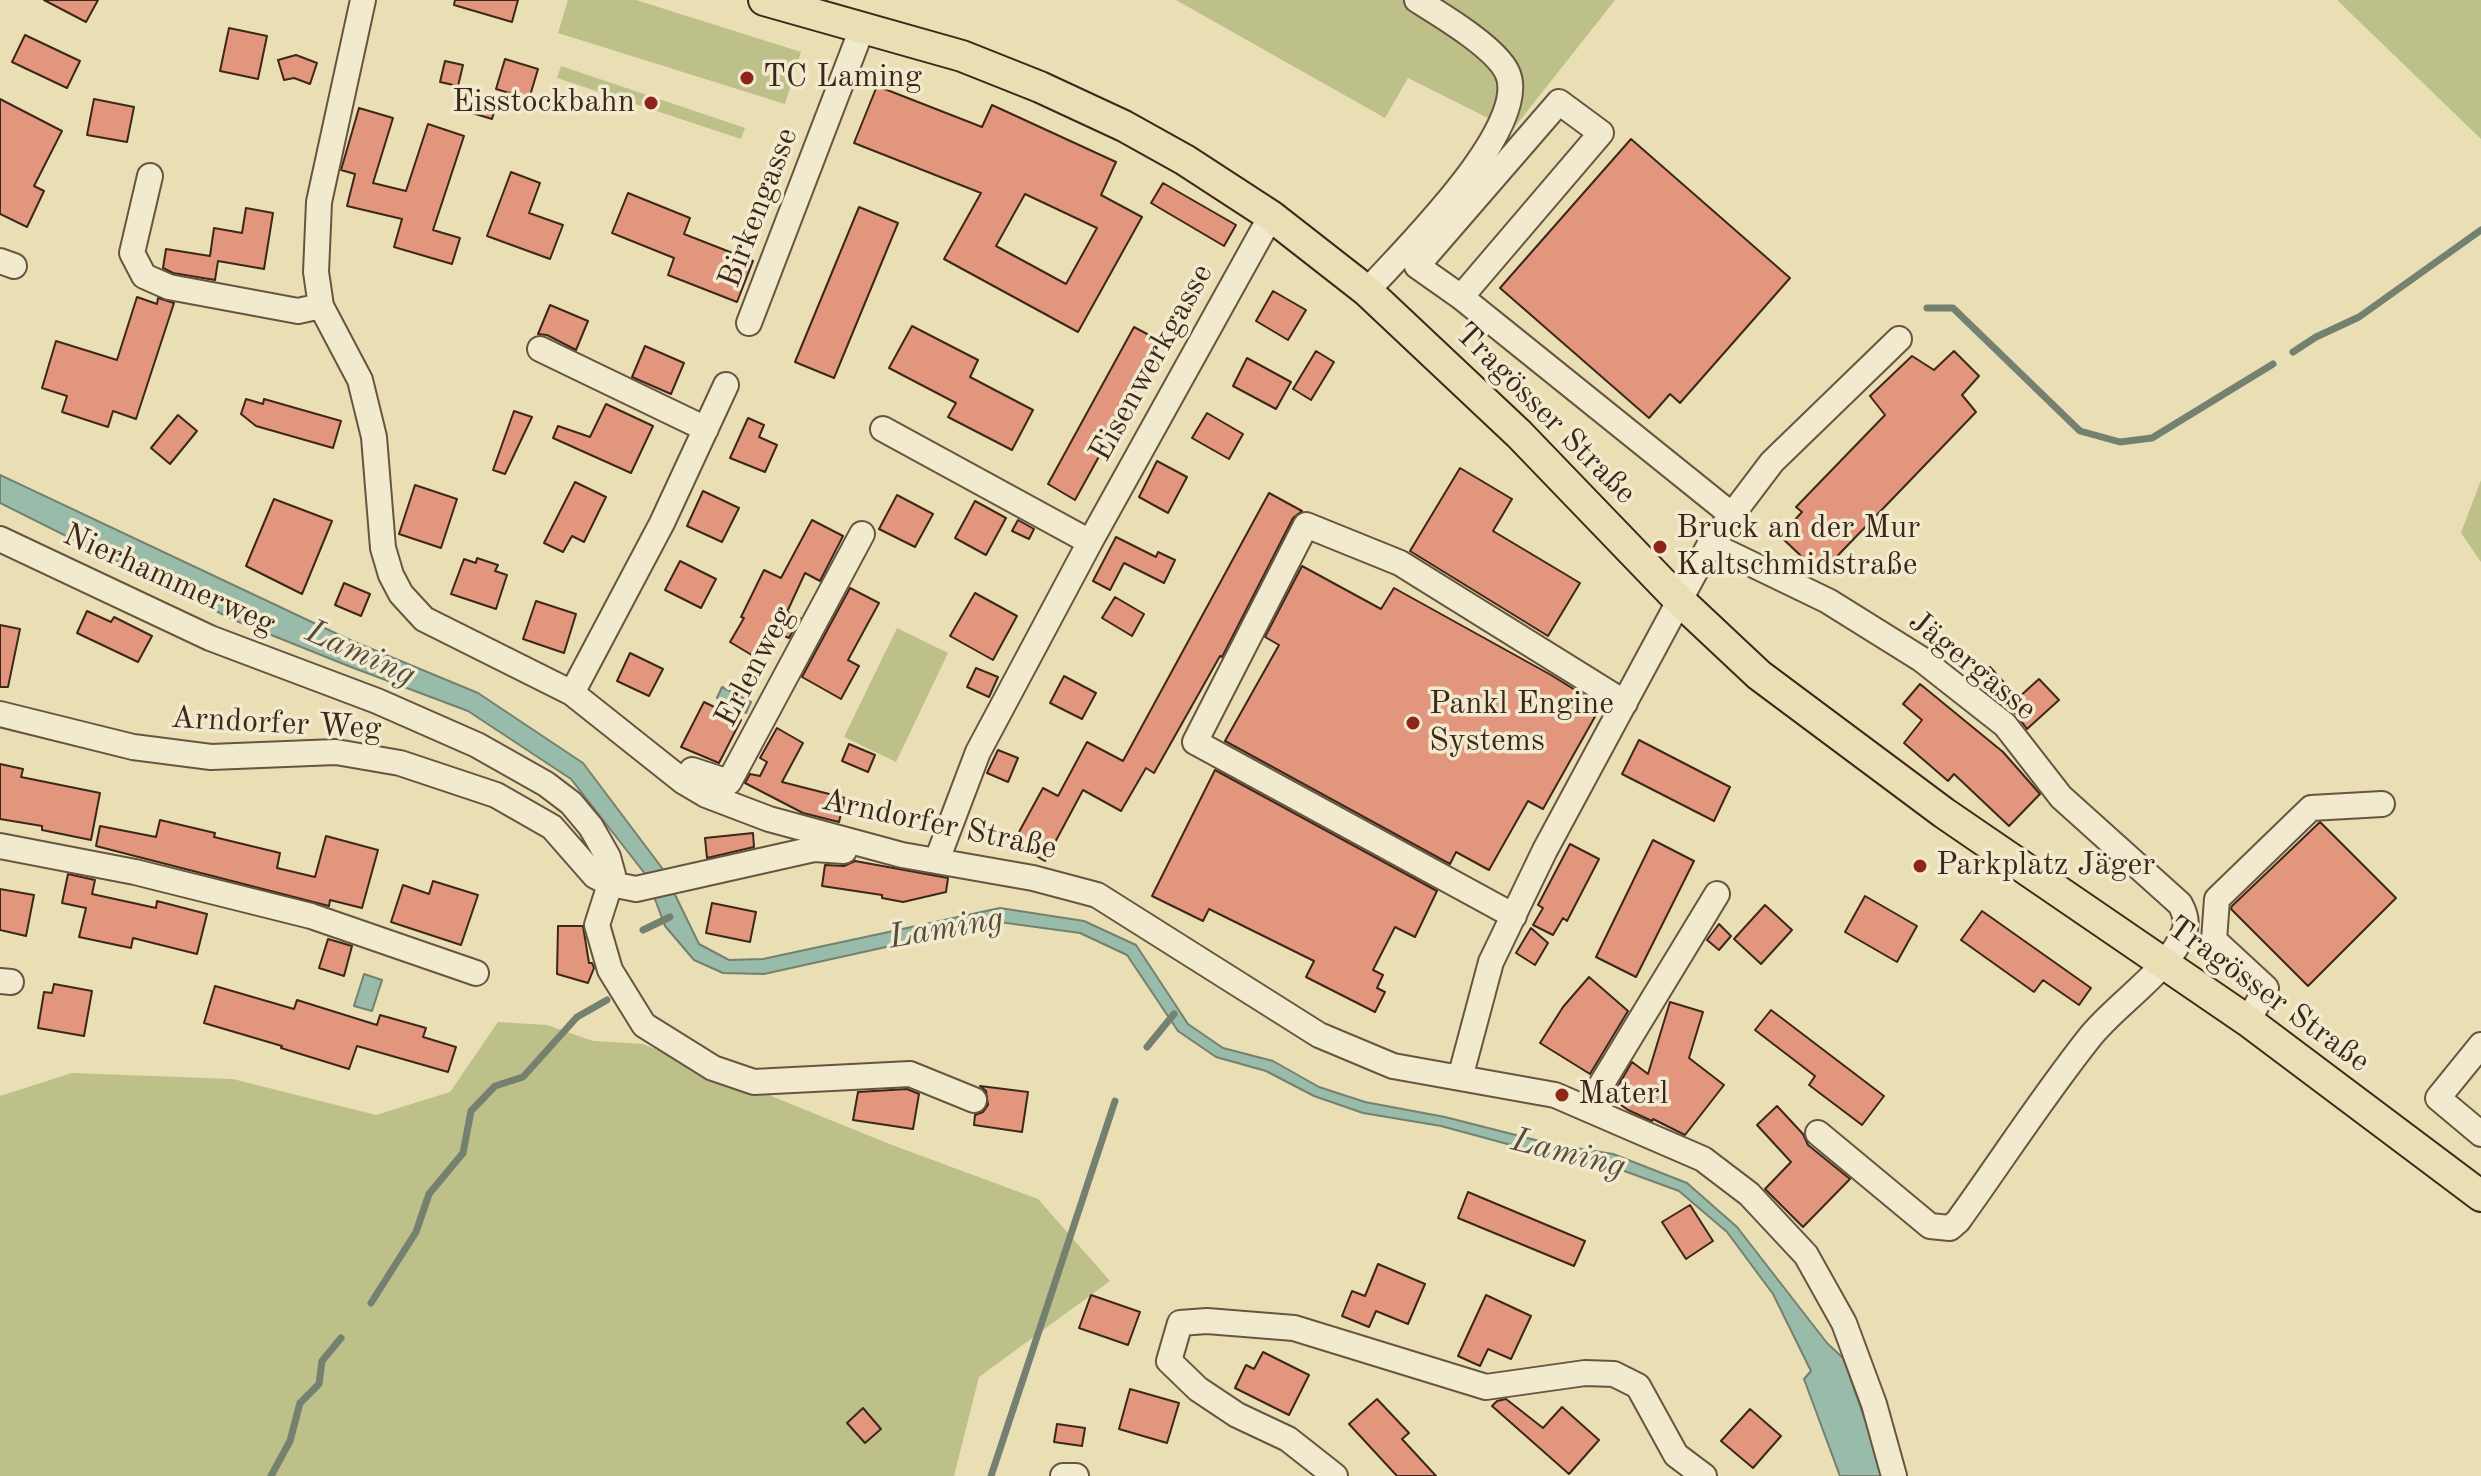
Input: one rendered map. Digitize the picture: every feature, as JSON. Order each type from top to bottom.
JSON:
[{"type":"main road","name":"Tragösser Straße","points":[[764,0],[962,56],[1040,87],[1124,126],[1185,160],[1271,216],[1367,291],[1519,434],[1678,599],[1759,675],[1944,813],[2248,1021],[2481,1196]]},
{"type":"street","name":"Arndorfer Straße","points":[[363,0],[319,202],[316,272],[321,306],[360,380],[374,437],[383,548],[391,575],[401,594],[424,619],[572,693],[684,782],[706,795],[769,819],[902,855],[1033,878],[1097,895],[1319,1035],[1393,1066],[1555,1095],[1703,1159],[1749,1194],[1806,1255],[1844,1323],[1874,1404],[1894,1476]]},
{"type":"street","points":[[1367,291],[1478,164],[1506,116],[1510,102],[1511,86],[1507,72],[1498,60],[1458,26],[1417,0]]},
{"type":"street","name":"Birkengasse","points":[[749,323],[863,26]]},
{"type":"street","points":[[1461,297],[1601,133],[1559,102],[1417,266],[1461,297],[1732,515]]},
{"type":"street","points":[[150,176],[132,253],[144,276],[169,287],[298,311],[321,306]]},
{"type":"street","name":"Eisenwerkgasse","points":[[937,860],[978,752],[1090,542],[1271,216]]},
{"type":"street","points":[[1460,1078],[1491,962],[1545,850],[1710,544],[1772,462],[1899,339]]},
{"type":"street","points":[[540,349],[706,429]]},
{"type":"street","points":[[572,693],[662,523],[726,385]]},
{"type":"street","points":[[883,429],[1090,542]]},
{"type":"street","points":[[1514,916],[1195,742],[1306,525],[1400,563],[1625,703]]},
{"type":"street","name":"Erlenweg","points":[[684,782],[692,770],[729,782],[862,534]]},
{"type":"street","name":"Nierhammerweg","points":[[0,539],[210,638],[377,701],[477,745],[546,784],[571,803],[591,827],[608,857],[613,875],[611,884]]},
{"type":"street","name":"Jägergasse","points":[[1710,544],[1828,601],[1921,659],[2005,725],[2061,797],[2180,904],[2186,914],[2184,932],[2163,963],[2092,1034],[1950,1228],[1930,1226],[1818,1133]]},
{"type":"street","name":"Arndorfer Weg","points":[[0,714],[133,747],[211,757],[336,752],[400,763],[496,795],[552,827],[595,876],[611,884],[636,889],[814,849],[902,855]]},
{"type":"street","points":[[2248,1021],[2266,988],[2214,940],[2217,899],[2311,808],[2382,804]]},
{"type":"street","points":[[0,846],[135,872],[311,916],[476,973]]},
{"type":"street","points":[[611,884],[597,925],[610,970],[644,1025],[701,1061],[754,1082],[910,1074],[974,1100]]},
{"type":"street","points":[[1587,1108],[1717,894]]},
{"type":"street","points":[[2481,1045],[2438,1098],[2481,1134]]},
{"type":"street","points":[[1335,1476],[1288,1439],[1237,1415],[1198,1389],[1169,1361],[1180,1323],[1207,1321],[1294,1328],[1486,1387],[1585,1373],[1614,1374],[1638,1386],[1676,1455],[1704,1476]]},
{"type":"street","points":[[1063,1476],[1076,1476]]},
{"type":"green space","name":"TC Laming","points":[[568,0],[636,0],[801,52],[785,104],[558,33]]},
{"type":"green space","points":[[1176,0],[1615,0],[1510,133],[1496,122],[1408,78],[1385,118]]},
{"type":"green space","points":[[2337,0],[2481,0],[2481,139]]},
{"type":"green space","name":"Eisstockbahn","points":[[561,66],[745,128],[741,139],[557,78]]},
{"type":"green space","points":[[2481,480],[2481,562],[2461,533]]},
{"type":"green space","points":[[897,628],[948,653],[896,762],[844,737]]},
{"type":"green space","points":[[498,1022],[547,1025],[593,1041],[643,1044],[892,1145],[1038,1199],[1110,1281],[979,1377],[954,1476],[0,1476],[0,1096],[72,1073],[233,1079],[376,1115],[450,1092]]},
{"type":"water","name":"Laming","points":[[0,475],[350,640],[478,693],[583,763],[662,868],[699,944],[729,960],[763,959],[1000,908],[1084,921],[1136,945],[1188,1024],[1223,1048],[1273,1061],[1319,1087],[1365,1102],[1445,1117],[1551,1144],[1613,1154],[1687,1183],[1737,1227],[1827,1343],[1843,1358],[1885,1476],[1840,1476],[1804,1379],[1811,1371],[1773,1294],[1727,1232],[1679,1191],[1608,1165],[1548,1155],[1441,1126],[1363,1113],[1314,1096],[1266,1071],[1216,1057],[1178,1031],[1127,955],[1080,933],[999,922],[764,974],[723,973],[694,960],[665,926],[646,875],[571,779],[468,711],[234,620],[0,503]]},
{"type":"water","points":[[722,687],[751,702],[746,713],[717,698]]},
{"type":"water","points":[[364,974],[382,980],[372,1011],[354,1006]]},
{"type":"building","points":[[44,0],[98,0],[86,22]]},
{"type":"building","points":[[455,0],[518,0],[512,22],[454,5]]},
{"type":"building","points":[[229,28],[267,36],[258,79],[220,71]]},
{"type":"building","points":[[25,35],[80,61],[67,88],[12,62]]},
{"type":"building","points":[[296,55],[317,63],[310,84],[294,78],[284,80],[278,60]]},
{"type":"building","points":[[505,59],[538,69],[529,99],[496,89]]},
{"type":"building","points":[[445,61],[463,65],[458,86],[440,82]]},
{"type":"building","points":[[877,86],[982,127],[992,105],[1116,162],[1101,195],[1142,217],[1078,332],[944,259],[981,193],[854,143]],"holes":[[[1025,194],[1097,228],[1066,284],[996,246]]]},
{"type":"building","points":[[468,93],[497,102],[492,119],[462,110]]},
{"type":"building","points":[[0,99],[62,131],[34,186],[44,191],[27,227],[0,214]]},
{"type":"building","points":[[94,99],[134,107],[127,142],[87,135]]},
{"type":"building","points":[[359,108],[393,118],[373,183],[406,191],[428,124],[464,136],[433,230],[460,238],[452,264],[394,247],[402,219],[347,206],[355,174],[341,170]]},
{"type":"building","points":[[1631,139],[1790,278],[1680,403],[1670,394],[1649,418],[1500,288]]},
{"type":"building","points":[[511,172],[540,183],[529,213],[563,225],[550,259],[487,236]]},
{"type":"building","points":[[1163,183],[1236,225],[1224,246],[1151,203]]},
{"type":"building","points":[[628,193],[690,218],[684,234],[753,261],[737,302],[668,275],[674,258],[612,233]]},
{"type":"building","points":[[859,207],[898,223],[834,378],[795,362]]},
{"type":"building","points":[[246,208],[273,213],[264,269],[218,261],[215,280],[173,273],[163,268],[166,249],[210,256],[214,228],[242,233]]},
{"type":"building","points":[[1273,291],[1306,310],[1288,340],[1256,321]]},
{"type":"building","points":[[137,297],[157,304],[158,298],[174,303],[136,419],[113,411],[108,427],[62,412],[67,396],[42,388],[56,341],[117,360]]},
{"type":"building","points":[[550,305],[588,321],[576,350],[547,335],[538,334]]},
{"type":"building","points":[[912,326],[978,360],[970,377],[1033,410],[1012,450],[948,417],[956,403],[889,368]]},
{"type":"building","points":[[1134,327],[1162,342],[1075,500],[1048,484]]},
{"type":"building","points":[[645,346],[684,363],[671,394],[632,377]]},
{"type":"building","points":[[1316,351],[1334,362],[1311,400],[1293,389]]},
{"type":"building","points":[[1954,351],[1979,376],[1962,395],[1976,412],[1820,574],[1780,536],[1802,512],[1796,507],[1885,415],[1870,396],[1912,356],[1934,370]]},
{"type":"building","points":[[1247,358],[1291,382],[1276,409],[1233,386]]},
{"type":"building","points":[[246,399],[263,404],[264,399],[341,421],[333,448],[256,426],[241,414]]},
{"type":"building","points":[[606,404],[653,426],[631,473],[553,438],[558,426],[590,437]]},
{"type":"building","points":[[514,411],[532,417],[505,474],[493,470]]},
{"type":"building","points":[[1207,413],[1243,434],[1229,459],[1192,438]]},
{"type":"building","points":[[178,415],[197,431],[170,464],[151,448]]},
{"type":"building","points":[[748,418],[764,425],[759,437],[777,445],[765,472],[730,458]]},
{"type":"building","points":[[1157,461],[1187,477],[1168,513],[1139,497]]},
{"type":"building","points":[[1460,468],[1512,499],[1493,531],[1580,583],[1548,636],[1410,551]]},
{"type":"building","points":[[575,482],[606,497],[584,542],[572,536],[563,552],[544,543]]},
{"type":"building","points":[[415,485],[457,499],[441,548],[399,534]]},
{"type":"building","points":[[703,491],[739,508],[722,542],[687,526]]},
{"type":"building","points":[[1269,493],[1302,511],[1293,518],[1222,657],[1154,773],[1146,768],[1121,811],[1083,790],[1045,861],[1013,843],[1043,788],[1058,796],[1087,742],[1123,761]]},
{"type":"building","points":[[897,495],[933,514],[915,547],[879,529]]},
{"type":"building","points":[[274,499],[332,521],[302,594],[246,566]]},
{"type":"building","points":[[975,501],[1006,518],[986,555],[955,538]]},
{"type":"building","points":[[812,520],[843,536],[820,581],[805,573],[787,612],[800,618],[789,638],[771,630],[755,657],[730,642],[744,618],[741,617],[764,570],[781,578]]},
{"type":"building","points":[[1018,520],[1034,529],[1029,539],[1012,531]]},
{"type":"building","points":[[1116,537],[1156,557],[1158,552],[1175,560],[1164,583],[1124,563],[1110,590],[1093,581]]},
{"type":"building","points":[[477,558],[498,565],[495,571],[507,575],[496,609],[451,594],[464,559],[476,563]]},
{"type":"building","points":[[680,561],[716,579],[701,608],[665,590]]},
{"type":"building","name":"Pankl Engine Systems","points":[[1302,566],[1381,609],[1394,588],[1601,706],[1543,809],[1528,801],[1489,870],[1456,852],[1450,864],[1225,741],[1279,645],[1265,637]]},
{"type":"building","points":[[344,583],[370,594],[361,616],[335,605]]},
{"type":"building","points":[[850,588],[879,603],[848,660],[859,666],[841,699],[802,677]]},
{"type":"building","points":[[975,593],[1017,616],[993,660],[950,636]]},
{"type":"building","points":[[1115,597],[1144,614],[1132,636],[1102,618]]},
{"type":"building","points":[[536,601],[576,614],[564,653],[523,639]]},
{"type":"building","points":[[87,611],[111,622],[114,617],[152,636],[138,662],[77,633]]},
{"type":"building","points":[[0,625],[20,629],[8,687],[0,687]]},
{"type":"building","points":[[630,653],[663,669],[649,696],[617,681]]},
{"type":"building","points":[[1990,667],[2018,698],[2039,679],[2059,700],[2027,729],[2015,713],[1974,681]]},
{"type":"building","points":[[976,668],[998,677],[989,697],[967,687]]},
{"type":"building","points":[[1064,676],[1096,693],[1082,719],[1050,703]]},
{"type":"building","points":[[1920,684],[2003,752],[2040,794],[2009,826],[1954,774],[1948,781],[1904,743],[1922,720],[1903,704]]},
{"type":"building","points":[[704,702],[741,720],[719,763],[681,747]]},
{"type":"building","points":[[777,728],[803,743],[782,782],[845,798],[839,822],[803,813],[745,783],[750,774],[760,776],[767,762],[760,758]]},
{"type":"building","points":[[1639,740],[1730,787],[1714,821],[1622,774]]},
{"type":"building","points":[[849,744],[875,755],[868,772],[842,761]]},
{"type":"building","points":[[998,750],[1018,758],[1008,782],[987,773]]},
{"type":"building","points":[[0,764],[23,769],[21,777],[100,793],[91,840],[42,830],[42,826],[0,819]]},
{"type":"building","points":[[1215,770],[1437,891],[1415,937],[1395,927],[1373,970],[1383,975],[1377,988],[1385,992],[1375,1012],[1306,977],[1314,961],[1209,909],[1203,921],[1152,896]]},
{"type":"building","points":[[160,820],[280,853],[277,868],[315,877],[326,836],[378,850],[362,908],[330,900],[329,906],[96,846],[100,826],[156,837]]},
{"type":"building","points":[[2320,822],[2396,898],[2308,986],[2231,909]]},
{"type":"building","points":[[753,833],[754,847],[707,858],[705,838]]},
{"type":"building","points":[[1653,840],[1694,861],[1636,977],[1596,957]]},
{"type":"building","points":[[1570,844],[1599,859],[1567,921],[1563,918],[1553,935],[1533,925],[1543,908],[1538,905]]},
{"type":"building","points":[[855,861],[948,878],[946,892],[903,902],[882,898],[882,895],[822,886],[825,865],[844,866]]},
{"type":"building","points":[[68,874],[95,880],[92,894],[156,908],[157,901],[207,914],[197,954],[133,938],[131,948],[79,937],[86,908],[62,903]]},
{"type":"building","points":[[433,881],[478,895],[461,945],[391,922],[403,885],[429,894]]},
{"type":"building","points":[[0,889],[34,895],[26,936],[0,930]]},
{"type":"building","points":[[1865,896],[1917,926],[1897,962],[1845,932]]},
{"type":"building","points":[[712,903],[756,912],[750,942],[706,933]]},
{"type":"building","points":[[1765,905],[1792,930],[1761,964],[1734,939]]},
{"type":"building","points":[[1982,911],[2091,988],[2079,1005],[2043,980],[2034,992],[1961,940]]},
{"type":"building","points":[[1719,924],[1731,936],[1719,950],[1707,940]]},
{"type":"building","points":[[558,926],[583,926],[589,963],[594,968],[588,983],[557,974]]},
{"type":"building","points":[[1531,928],[1548,943],[1535,965],[1516,953]]},
{"type":"building","points":[[328,939],[352,946],[344,976],[319,968]]},
{"type":"building","points":[[1589,977],[1628,1011],[1590,1074],[1540,1043],[1563,1007]]},
{"type":"building","points":[[54,984],[92,991],[84,1036],[38,1028],[44,992],[52,993]]},
{"type":"building","points":[[215,986],[294,1009],[297,1000],[377,1025],[380,1015],[426,1028],[423,1037],[456,1047],[448,1072],[357,1046],[349,1069],[204,1023]]},
{"type":"building","points":[[1670,1002],[1703,1012],[1689,1058],[1724,1085],[1685,1135],[1628,1110],[1611,1098],[1632,1062],[1648,1074]]},
{"type":"building","points":[[1771,1010],[1884,1096],[1862,1125],[1809,1085],[1815,1076],[1755,1030]]},
{"type":"building","points":[[980,1086],[1028,1092],[1022,1132],[974,1125],[975,1115],[983,1112],[988,1105],[986,1091]]},
{"type":"building","points":[[907,1089],[919,1094],[913,1129],[853,1120],[858,1092]]},
{"type":"building","points":[[1777,1106],[1803,1134],[1808,1145],[1850,1179],[1803,1227],[1765,1189],[1791,1162],[1757,1125]]},
{"type":"building","points":[[1468,1192],[1585,1241],[1574,1266],[1458,1218]]},
{"type":"building","points":[[1690,1205],[1713,1241],[1686,1259],[1662,1222]]},
{"type":"building","points":[[1378,1264],[1425,1284],[1408,1324],[1376,1311],[1369,1327],[1342,1316],[1352,1291],[1365,1296]]},
{"type":"building","points":[[1091,1295],[1140,1312],[1128,1345],[1079,1328]]},
{"type":"building","points":[[1486,1295],[1531,1316],[1511,1359],[1488,1349],[1480,1366],[1458,1356]]},
{"type":"building","points":[[1263,1352],[1309,1375],[1289,1415],[1235,1388],[1246,1365],[1254,1369]]},
{"type":"building","points":[[1130,1389],[1179,1403],[1167,1443],[1119,1429]]},
{"type":"building","points":[[1377,1399],[1409,1433],[1402,1439],[1436,1476],[1397,1476],[1349,1424]]},
{"type":"building","points":[[1506,1399],[1543,1428],[1562,1407],[1599,1440],[1569,1474],[1492,1406]]},
{"type":"building","points":[[863,1408],[881,1429],[865,1443],[847,1423]]},
{"type":"building","points":[[1750,1409],[1781,1436],[1753,1468],[1721,1441]]},
{"type":"building","points":[[1057,1424],[1085,1428],[1082,1446],[1054,1442]]},
{"type":"waterway","points":[[2293,352],[2316,337],[2359,317],[2481,230]]},
{"type":"waterway","points":[[1927,308],[1953,308],[2080,431],[2120,442],[2152,438],[2273,364]]},
{"type":"waterway","points":[[643,930],[670,917]]},
{"type":"waterway","points":[[371,1303],[416,1232],[429,1194],[463,1153],[471,1111],[495,1086],[523,1077],[577,1017],[607,1000]]},
{"type":"waterway","points":[[1147,1047],[1174,1014]]},
{"type":"waterway","points":[[991,1476],[1115,1101]]},
{"type":"waterway","points":[[271,1476],[290,1441],[300,1403],[319,1384],[322,1361],[341,1338]]},
{"type":"place","name":"TC Laming","points":[[747,78]]},
{"type":"place","name":"Eisstockbahn","points":[[651,103]]},
{"type":"place","name":"Bruck an der Mur Kaltschmidstraße","points":[[1660,547]]},
{"type":"place","name":"Pankl Engine Systems","points":[[1413,723]]},
{"type":"place","name":"Parkplatz Jäger","points":[[1920,866]]},
{"type":"place","name":"Materl","points":[[1562,1095]]}]
